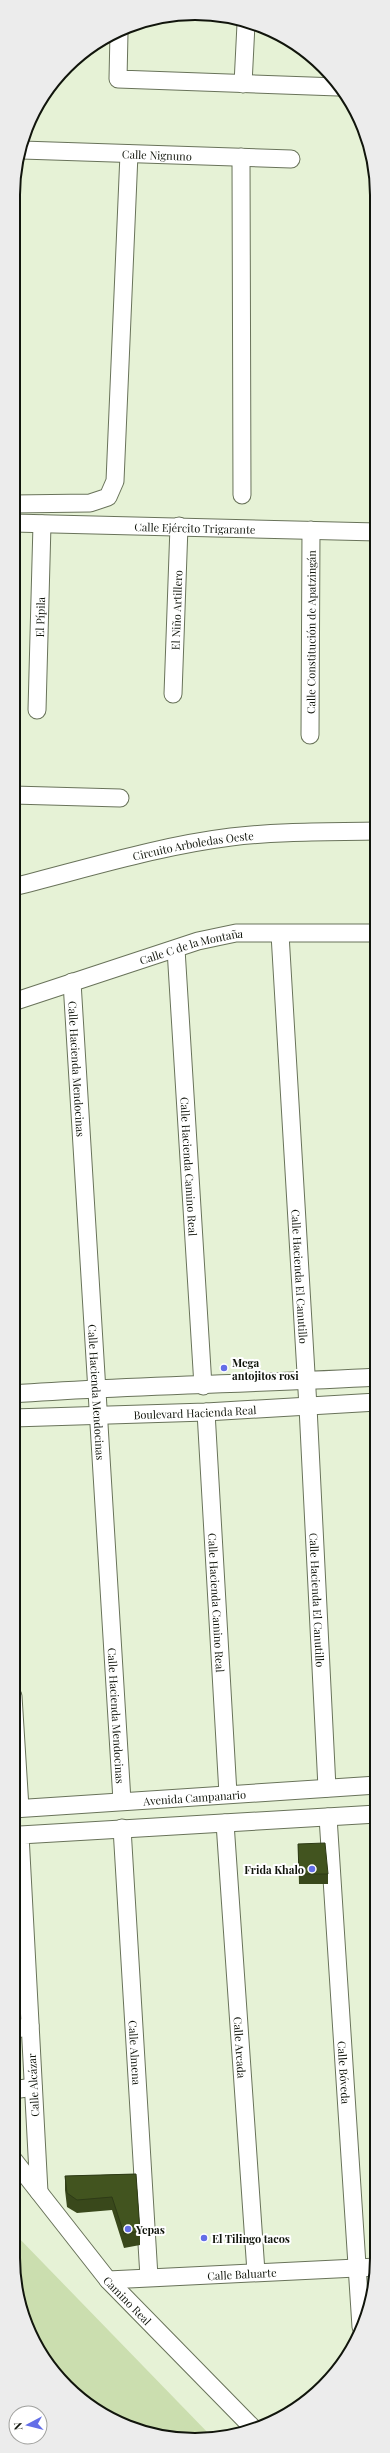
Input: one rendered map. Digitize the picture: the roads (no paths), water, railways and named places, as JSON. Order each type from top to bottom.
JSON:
[{"type":"street","points":[[243,84],[246,28]]},
{"type":"street","points":[[119,38],[118,80],[333,87]]},
{"type":"street","name":"Calle Nignuno","points":[[26,150],[292,159]]},
{"type":"street","points":[[20,504],[90,503],[108,497],[113,489],[115,481],[129,154]]},
{"type":"street","points":[[241,157],[242,495]]},
{"type":"street","name":"Calle Ejército Trigarante","points":[[20,523],[370,532]]},
{"type":"street","name":"El Pípila","points":[[37,710],[42,524]]},
{"type":"street","name":"El Niño Artillero","points":[[173,694],[179,526]]},
{"type":"street","name":"Calle Constitución de Apatzingán","points":[[310,735],[312,530]]},
{"type":"street","points":[[20,795],[120,798]]},
{"type":"street","name":"Circuito Arboledas Oeste","points":[[20,885],[149,852],[230,837],[269,833],[370,831]]},
{"type":"street","name":"Calle C de la Montaña","points":[[20,1000],[198,941],[236,933],[370,933]]},
{"type":"street","name":"Calle Hacienda El Canutillo","points":[[280,934],[308,1407],[327,1788]]},
{"type":"street","name":"Calle Hacienda Camino Real","points":[[176,949],[202,1386]]},
{"type":"street","name":"Calle Hacienda Mendocinas","points":[[72,982],[100,1414],[122,1801]]},
{"type":"street","points":[[20,1394],[98,1388],[202,1386],[370,1377]]},
{"type":"street","name":"Boulevard Hacienda Real","points":[[20,1418],[100,1414],[206,1412],[370,1403]]},
{"type":"street","name":"Calle Hacienda Camino Real","points":[[206,1412],[228,1794]]},
{"type":"street","name":"Avenida Campanario","points":[[20,1809],[370,1785]]},
{"type":"street","points":[[122,1828],[370,1814]]},
{"type":"street","name":"Calle Bóveda","points":[[328,1817],[360,2316]]},
{"type":"street","name":"Calle Arcada","points":[[224,1823],[256,2272]]},
{"type":"street","name":"Calle Alcázar","points":[[20,1835],[122,1828]]},
{"type":"street","name":"Calle Almena","points":[[122,1828],[150,2277]]},
{"type":"street","name":"Calle Alcázar","points":[[20,1920],[30,2026],[39,2192]]},
{"type":"street","points":[[20,2028],[30,2026]]},
{"type":"street","points":[[20,2089],[33,2087]]},
{"type":"street","name":"Camino Real","points":[[20,2167],[108,2280],[250,2424]]},
{"type":"street","name":"Calle Baluarte","points":[[108,2280],[370,2267]]},
{"type":"place","name":"Mega antojitos rosi","points":[[224,1368]]},
{"type":"place","name":"Frida Khalo","points":[[312,1869]]},
{"type":"place","name":"Yepas","points":[[128,2229]]},
{"type":"place","name":"El Tilingo tacos","points":[[204,2238]]}]
